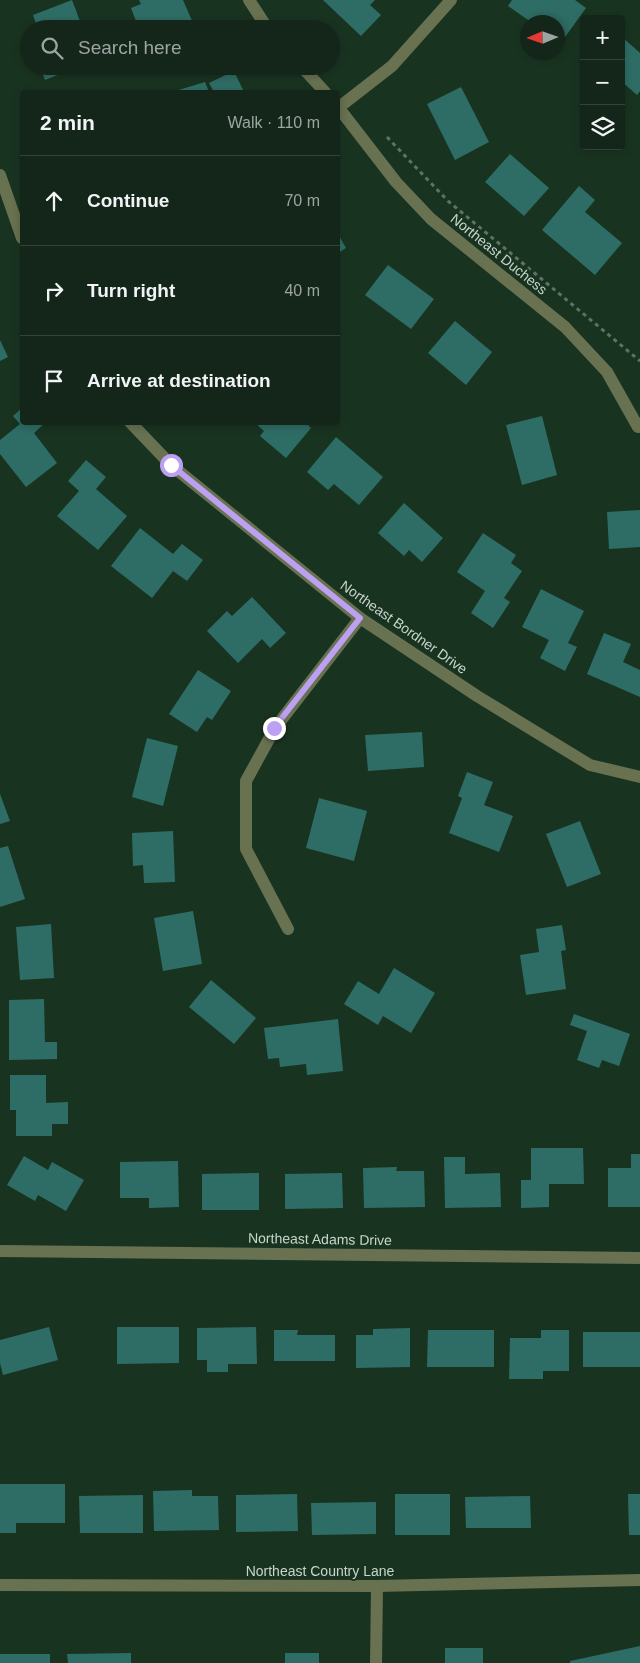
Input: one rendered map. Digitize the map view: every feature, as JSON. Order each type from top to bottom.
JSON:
[{"type":"street","points":[[249,0],[262,20]]},
{"type":"street","points":[[340,106],[392,66],[452,0]]},
{"type":"street","points":[[309,75],[323,90]]},
{"type":"street","name":"Northeast Duchess","points":[[340,111],[396,182],[431,219],[565,326],[607,372],[638,428]]},
{"type":"street","points":[[0,175],[20,232]]},
{"type":"street","name":"Northeast Bordner Drive","points":[[133,425],[171,465],[360,618],[477,696],[590,765],[640,777]]},
{"type":"street","points":[[288,929],[246,849],[246,781],[274,728],[360,618]]},
{"type":"street","name":"Northeast Adams Drive","points":[[0,1250],[640,1258]]},
{"type":"street","name":"Northeast Country Lane","points":[[0,1584],[377,1586],[640,1580]]},
{"type":"street","points":[[376,1663],[377,1586]]},
{"type":"path","points":[[381,130],[448,201],[640,361]]},
{"type":"building","points":[[72,0],[80,20],[35,20],[33,15]]},
{"type":"building","points":[[139,0],[183,0],[192,20],[136,20],[131,8],[141,4]]},
{"type":"building","points":[[323,0],[375,0],[370,5],[381,15],[361,36]]},
{"type":"building","points":[[512,0],[575,0],[586,8],[565,37],[565,15],[521,15],[508,6]]},
{"type":"building","points":[[625,40],[640,53],[640,91],[637,95],[625,84]]},
{"type":"building","points":[[43,75],[58,75],[45,80]]},
{"type":"building","points":[[226,75],[236,75],[243,90],[213,90],[209,83]]},
{"type":"building","points":[[205,82],[208,90],[179,90]]},
{"type":"building","points":[[461,87],[489,142],[455,160],[427,104]]},
{"type":"building","points":[[510,154],[549,188],[524,216],[485,182]]},
{"type":"building","points":[[579,186],[595,200],[585,212],[622,243],[595,275],[542,230]]},
{"type":"building","points":[[340,238],[346,248],[340,252]]},
{"type":"building","points":[[388,265],[434,299],[411,329],[365,295]]},
{"type":"building","points":[[455,321],[492,352],[466,385],[428,353]]},
{"type":"building","points":[[0,340],[8,357],[0,361]]},
{"type":"building","points":[[20,410],[20,424],[13,416]]},
{"type":"building","points":[[542,416],[557,475],[522,485],[506,425]]},
{"type":"building","points":[[20,424],[43,425],[34,433],[57,463],[26,487],[0,454],[0,440]]},
{"type":"building","points":[[257,425],[308,425],[311,428],[286,458],[260,436],[264,431]]},
{"type":"building","points":[[336,437],[383,477],[359,505],[334,484],[328,490],[307,472]]},
{"type":"building","points":[[86,460],[106,477],[96,489],[127,516],[98,550],[57,516],[79,491],[68,481]]},
{"type":"building","points":[[404,503],[443,538],[422,562],[409,550],[404,556],[378,533]]},
{"type":"building","points":[[640,510],[640,547],[609,549],[607,512]]},
{"type":"building","points":[[140,528],[173,554],[182,544],[203,560],[187,581],[173,571],[152,598],[111,566]]},
{"type":"building","points":[[483,533],[516,555],[511,563],[522,571],[504,598],[510,602],[493,628],[471,613],[485,591],[457,572]]},
{"type":"building","points":[[541,589],[584,611],[568,643],[577,647],[565,671],[540,658],[549,640],[522,627]]},
{"type":"building","points":[[252,597],[286,633],[270,648],[262,639],[238,663],[207,631],[227,611],[232,616]]},
{"type":"building","points":[[604,633],[631,644],[623,662],[640,670],[640,697],[587,674]]},
{"type":"building","points":[[198,670],[231,691],[212,720],[207,717],[197,732],[169,714]]},
{"type":"building","points":[[422,732],[424,767],[368,771],[365,735]]},
{"type":"building","points":[[147,738],[178,746],[163,806],[132,797]]},
{"type":"building","points":[[467,772],[493,782],[484,805],[513,816],[499,852],[449,833],[462,798],[458,796]]},
{"type":"building","points":[[0,794],[10,821],[0,824]]},
{"type":"building","points":[[319,798],[367,811],[354,861],[306,848]]},
{"type":"building","points":[[580,821],[601,874],[567,887],[546,834]]},
{"type":"building","points":[[173,831],[175,882],[144,883],[143,865],[133,866],[132,833]]},
{"type":"building","points":[[8,846],[25,899],[0,907],[0,848]]},
{"type":"building","points":[[193,911],[202,964],[163,971],[154,918]]},
{"type":"building","points":[[51,924],[54,978],[20,980],[16,927]]},
{"type":"building","points":[[562,925],[566,950],[561,951],[566,989],[526,995],[520,955],[539,952],[536,929]]},
{"type":"building","points":[[394,968],[435,993],[411,1033],[383,1016],[378,1025],[344,1004],[358,981],[379,994]]},
{"type":"building","points":[[211,980],[256,1018],[234,1044],[189,1007]]},
{"type":"building","points":[[44,999],[45,1042],[57,1042],[57,1059],[9,1060],[9,1000]]},
{"type":"building","points":[[574,1014],[630,1034],[619,1066],[602,1060],[599,1068],[577,1060],[587,1031],[570,1025]]},
{"type":"building","points":[[338,1019],[343,1071],[307,1075],[306,1064],[280,1067],[279,1058],[268,1059],[264,1028]]},
{"type":"building","points":[[10,1075],[46,1075],[46,1103],[68,1102],[68,1124],[52,1124],[52,1136],[16,1136],[16,1110],[10,1110]]},
{"type":"building","points":[[531,1148],[583,1148],[584,1184],[549,1184],[549,1207],[521,1208],[521,1180],[531,1180]]},
{"type":"building","points":[[631,1154],[640,1154],[640,1207],[608,1207],[608,1168],[631,1168]]},
{"type":"building","points":[[24,1156],[48,1170],[52,1162],[84,1180],[66,1211],[38,1195],[35,1201],[7,1185]]},
{"type":"building","points":[[444,1157],[465,1157],[465,1174],[500,1173],[501,1207],[445,1208]]},
{"type":"building","points":[[178,1161],[179,1207],[149,1208],[149,1198],[120,1198],[120,1162]]},
{"type":"building","points":[[397,1167],[396,1171],[424,1171],[425,1207],[364,1208],[363,1168]]},
{"type":"building","points":[[259,1173],[259,1210],[202,1210],[202,1174]]},
{"type":"building","points":[[342,1173],[343,1208],[285,1209],[285,1174]]},
{"type":"building","points":[[49,1327],[58,1360],[3,1375],[0,1363],[0,1340]]},
{"type":"building","points":[[117,1327],[179,1327],[179,1363],[117,1364]]},
{"type":"building","points":[[256,1327],[257,1364],[228,1364],[228,1372],[207,1372],[207,1360],[197,1360],[197,1328]]},
{"type":"building","points":[[410,1328],[410,1367],[356,1368],[356,1335],[373,1335],[373,1329]]},
{"type":"building","points":[[274,1330],[298,1330],[297,1335],[335,1335],[335,1361],[274,1361]]},
{"type":"building","points":[[428,1330],[494,1330],[494,1367],[427,1367]]},
{"type":"building","points":[[541,1330],[569,1330],[569,1371],[543,1371],[543,1379],[509,1379],[510,1338],[541,1338]]},
{"type":"building","points":[[583,1332],[640,1332],[640,1367],[583,1367]]},
{"type":"building","points":[[0,1484],[65,1484],[65,1523],[16,1523],[16,1533],[0,1533]]},
{"type":"building","points":[[192,1490],[192,1496],[218,1496],[219,1530],[154,1531],[153,1491]]},
{"type":"building","points":[[297,1494],[298,1531],[236,1532],[236,1495]]},
{"type":"building","points":[[395,1494],[450,1494],[450,1535],[395,1535]]},
{"type":"building","points":[[628,1494],[640,1494],[640,1535],[629,1535]]},
{"type":"building","points":[[143,1495],[143,1533],[80,1533],[79,1496]]},
{"type":"building","points":[[530,1496],[531,1528],[466,1528],[465,1497]]},
{"type":"building","points":[[376,1502],[376,1534],[312,1535],[311,1503]]},
{"type":"building","points":[[640,1646],[640,1663],[570,1663],[570,1661]]},
{"type":"building","points":[[445,1648],[483,1648],[483,1663],[445,1663]]},
{"type":"building","points":[[131,1653],[131,1663],[68,1663],[67,1654]]},
{"type":"building","points":[[285,1653],[319,1653],[319,1663],[285,1663]]},
{"type":"building","points":[[0,1654],[50,1654],[50,1663],[0,1663]]},
{"type":"route","points":[[171,465],[360,618],[274,728]]}]
